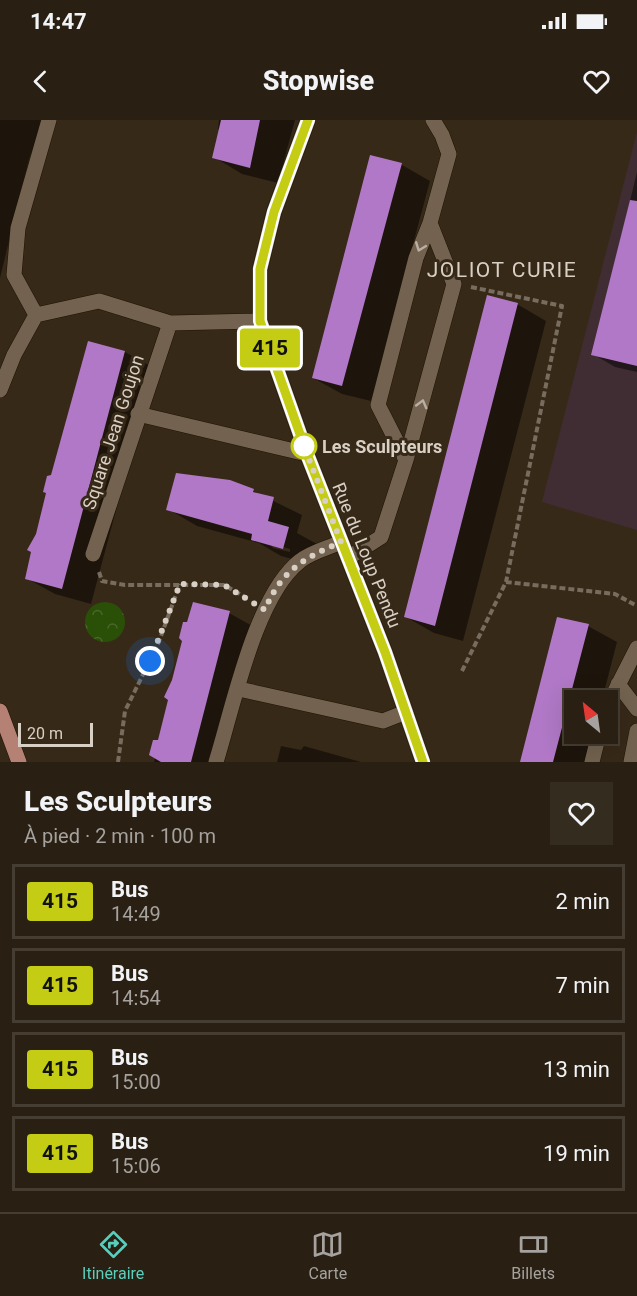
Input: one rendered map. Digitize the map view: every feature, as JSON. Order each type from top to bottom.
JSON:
[{"type":"main road","points":[[0,711],[20,762]]},
{"type":"street","points":[[36,315],[14,274],[18,228],[49,120]]},
{"type":"street","name":"Rue du Loup Pendu","points":[[308,120],[274,212],[260,269],[260,321],[307,454],[423,762]]},
{"type":"street","points":[[406,460],[378,405],[416,258],[430,223],[449,154],[433,120]]},
{"type":"street","points":[[348,558],[381,537],[406,460],[454,284],[430,223]]},
{"type":"street","points":[[0,390],[14,355],[36,315],[99,301],[170,323],[260,321]]},
{"type":"street","name":"Square Jean Goujon","points":[[93,554],[170,323]]},
{"type":"street","points":[[138,414],[307,454]]},
{"type":"street","points":[[216,762],[251,645],[272,593],[300,561],[341,542]]},
{"type":"street","points":[[615,690],[637,648]]},
{"type":"street","points":[[618,684],[637,709]]},
{"type":"street","points":[[239,689],[383,721],[406,712]]},
{"type":"street","points":[[631,762],[637,731]]},
{"type":"street","points":[[592,762],[596,744]]},
{"type":"path","points":[[454,284],[562,306],[506,582],[462,671]]},
{"type":"path","points":[[93,554],[102,581],[125,585],[224,585],[265,610]]},
{"type":"path","points":[[506,582],[615,594],[637,606]]},
{"type":"path","points":[[118,762],[125,711],[158,644],[180,584]]},
{"type":"shaded area","points":[[637,132],[637,530],[542,502]]},
{"type":"green space","points":[[105,602],[119,608],[125,622],[119,636],[105,642],[91,636],[85,622],[91,608]]},
{"type":"building","points":[[221,120],[260,120],[250,168],[212,158]]},
{"type":"building","points":[[370,155],[402,163],[342,386],[312,378]]},
{"type":"building","points":[[630,200],[637,201],[637,366],[591,355]]},
{"type":"building","points":[[487,295],[518,303],[435,626],[404,617]]},
{"type":"building","points":[[88,341],[125,351],[62,589],[25,579],[31,552],[27,550],[36,534],[46,493],[43,492],[47,476],[51,475]]},
{"type":"building","points":[[176,473],[230,480],[254,489],[253,492],[274,497],[268,521],[289,527],[283,549],[251,540],[252,534],[166,510]]},
{"type":"building","points":[[193,602],[230,611],[191,762],[161,762],[149,755],[153,740],[158,740],[168,700],[164,697],[172,680],[182,641],[179,638],[183,622],[187,622]]},
{"type":"building","points":[[557,617],[589,624],[572,690],[564,690],[564,720],[553,762],[520,762]]},
{"type":"bus line","name":"415","points":[[308,120],[274,212],[260,269],[260,321],[307,454],[385,652],[423,762]]},
{"type":"place","name":"Les Sculpteurs","points":[[304,446]]},
{"type":"district","name":"JOLIOT CURIE","points":[[502,270]]},
{"type":"route","points":[[150,661],[180,584],[224,585],[265,610],[272,593],[300,561],[341,542],[304,446]]}]
